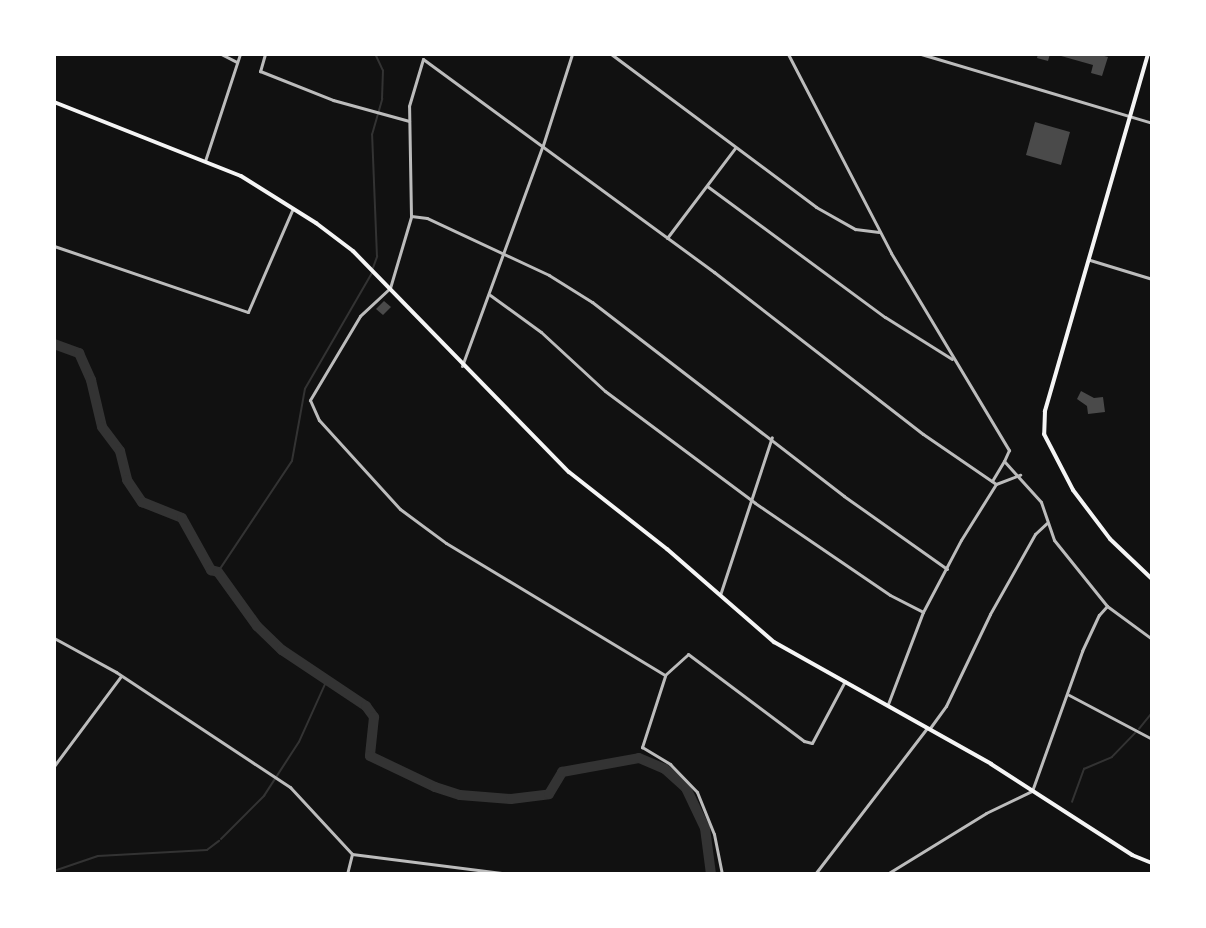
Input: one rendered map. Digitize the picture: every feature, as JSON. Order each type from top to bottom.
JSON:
[{"type":"main road","points":[[1148,54],[1045,411],[1044,434],[1051,453],[1085,507],[1110,539],[1152,579]]},
{"type":"main road","points":[[54,102],[241,176],[293,208],[367,265],[462,366],[569,472],[774,642],[888,704],[1132,855],[1152,863]]},
{"type":"street","points":[[221,54],[237,62]]},
{"type":"street","points":[[205,161],[240,54]]},
{"type":"street","points":[[265,54],[260,71],[367,111],[408,121]]},
{"type":"street","points":[[462,366],[490,295],[543,145],[572,54]]},
{"type":"street","points":[[611,54],[816,207],[855,229],[879,232]]},
{"type":"street","points":[[788,54],[879,232],[1009,450],[992,481]]},
{"type":"street","points":[[921,54],[1152,123]]},
{"type":"street","points":[[665,675],[422,527],[400,509],[319,420],[311,406],[312,393],[360,316],[390,288],[411,216],[408,121],[414,84],[427,59],[667,238],[923,434],[996,484]]},
{"type":"street","points":[[667,238],[735,148]]},
{"type":"street","points":[[707,186],[885,317],[954,360]]},
{"type":"street","points":[[54,246],[248,312],[293,208]]},
{"type":"street","points":[[411,216],[427,218],[549,275],[592,302],[772,437],[853,503],[947,569]]},
{"type":"street","points":[[1090,260],[1152,279]]},
{"type":"street","points":[[490,295],[541,332],[653,429],[752,498],[793,531],[923,612]]},
{"type":"street","points":[[720,596],[772,437]]},
{"type":"street","points":[[1004,460],[1020,475],[1041,502],[1054,540],[1107,606],[1152,639]]},
{"type":"street","points":[[888,704],[923,612],[947,569],[996,484],[1020,475]]},
{"type":"street","points":[[815,874],[946,706],[990,614],[1035,534],[1047,523]]},
{"type":"street","points":[[887,874],[986,813],[1032,791],[1069,695],[1082,651],[1098,615],[1107,606]]},
{"type":"street","points":[[54,638],[121,676],[290,788],[352,854],[511,874]]},
{"type":"street","points":[[722,874],[714,834],[698,792],[670,764],[642,747],[665,675],[688,654],[797,738],[812,743],[845,681]]},
{"type":"street","points":[[54,766],[121,676]]},
{"type":"street","points":[[1069,695],[1152,738]]},
{"type":"street","points":[[347,874],[352,854]]},
{"type":"building","points":[[1038,54],[1050,54],[1048,61],[1037,58]]},
{"type":"building","points":[[1054,54],[1097,54],[1108,57],[1102,76],[1091,73],[1093,65]]},
{"type":"building","points":[[1035,122],[1070,132],[1061,165],[1026,155]]},
{"type":"building","points":[[384,301],[391,307],[383,315],[376,309]]},
{"type":"building","points":[[1081,391],[1094,398],[1103,397],[1105,412],[1088,414],[1087,406],[1077,399]]},
{"type":"waterway","points":[[373,268],[377,257],[372,135],[382,99],[383,71],[375,54]]},
{"type":"waterway","points":[[218,572],[292,461],[305,389],[372,273]]},
{"type":"waterway","points":[[54,344],[79,353],[91,380],[102,427],[120,451],[127,480],[142,502],[182,518],[211,570],[218,572],[257,626],[282,650],[366,706],[374,717],[370,756],[435,787],[460,795],[511,799],[549,794],[562,772],[639,758],[665,769],[686,788],[705,828],[711,874]]},
{"type":"waterway","points":[[221,839],[264,796],[299,742],[327,680]]},
{"type":"waterway","points":[[1139,729],[1152,713]]},
{"type":"waterway","points":[[1072,802],[1084,769],[1112,757],[1135,733]]},
{"type":"waterway","points":[[54,871],[98,856],[207,850],[219,841]]}]
